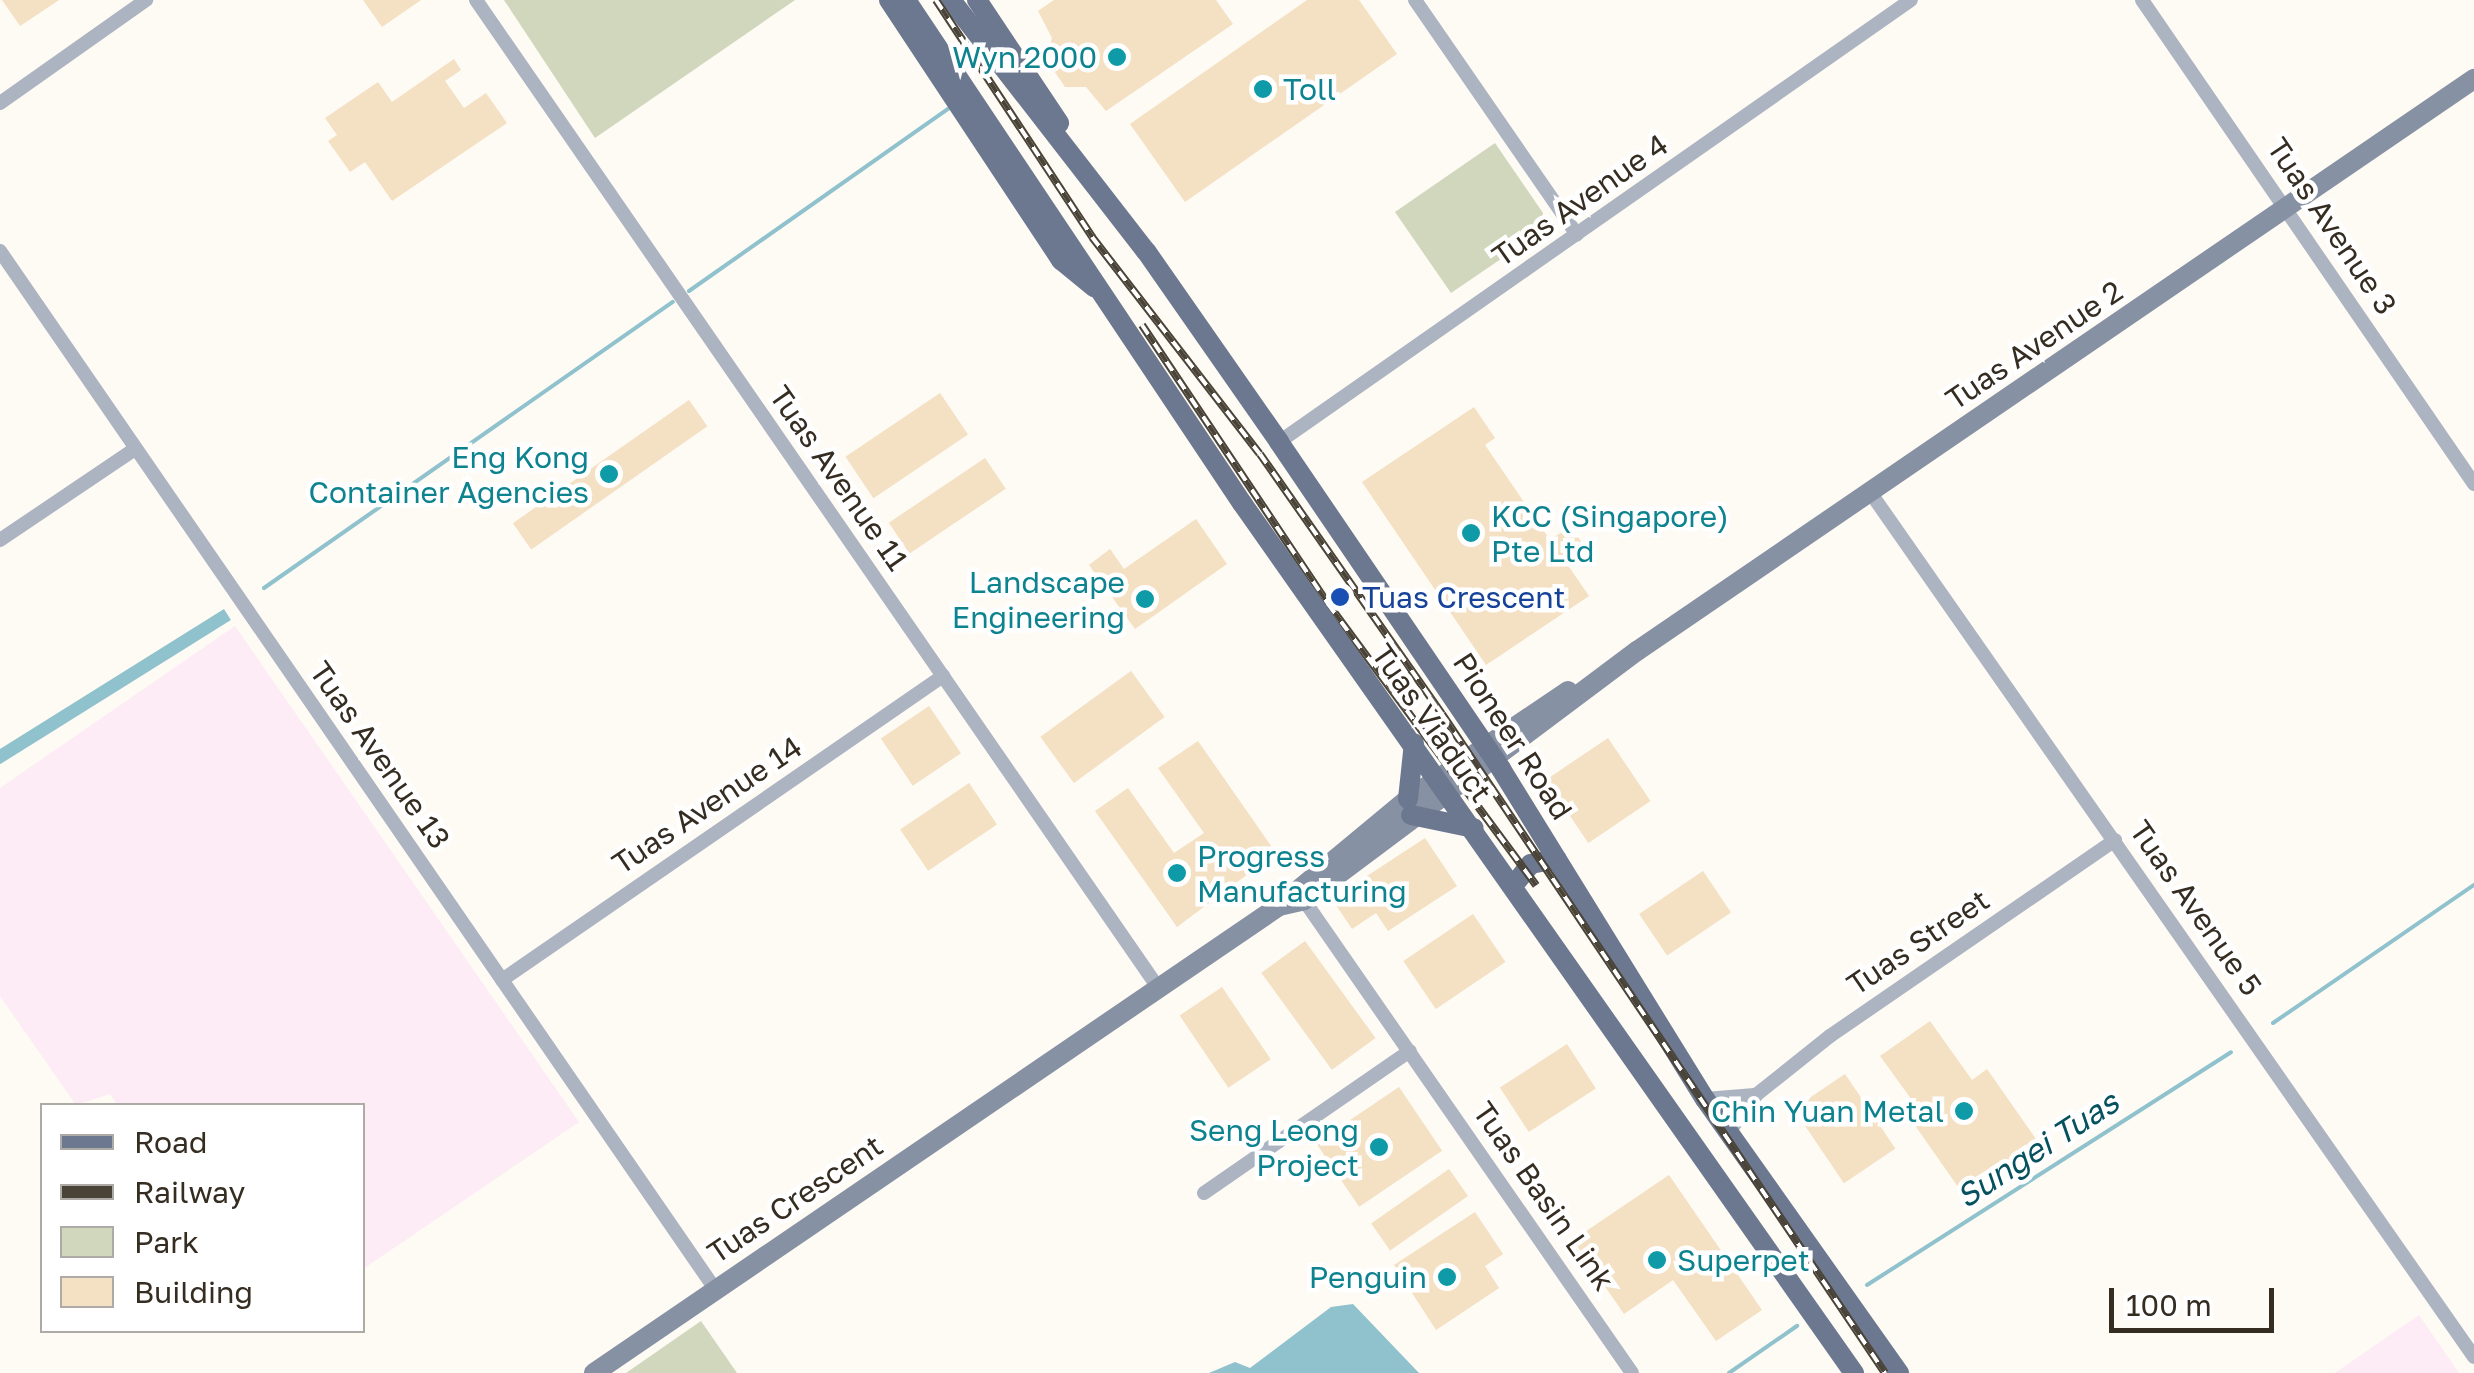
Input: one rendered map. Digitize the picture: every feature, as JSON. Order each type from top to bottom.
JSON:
[{"type":"main road","points":[[888,0],[1062,260],[1100,292]]},
{"type":"main road","name":"Tuas Viaduct","points":[[906,0],[1100,292],[1854,1373]]},
{"type":"main road","points":[[915,0],[1414,738],[1862,1373]]},
{"type":"main road","name":"Pioneer Road","points":[[951,0],[1141,244],[1280,442],[1490,753],[1705,1099],[1899,1373]]},
{"type":"main road","points":[[978,0],[1141,244]]},
{"type":"main road","points":[[1414,738],[1410,807],[1480,830]]},
{"type":"main road","points":[[1517,881],[1531,864],[1557,859]]},
{"type":"street","points":[[0,103],[146,0]]},
{"type":"street","name":"Tuas Avenue 11","points":[[476,0],[1157,986]]},
{"type":"street","points":[[1415,0],[1577,235]]},
{"type":"street","name":"Tuas Avenue 4","points":[[1280,442],[1911,0]]},
{"type":"street","name":"Tuas Avenue 3","points":[[2142,0],[2474,484]]},
{"type":"street","name":"Tuas Avenue 2","points":[[1490,753],[2474,79]]},
{"type":"street","name":"Tuas Avenue 13","points":[[0,251],[715,1289]]},
{"type":"street","points":[[0,540],[135,449]]},
{"type":"street","name":"Tuas Avenue 5","points":[[1870,492],[2474,1357]]},
{"type":"street","name":"Tuas Avenue 14","points":[[502,980],[942,676]]},
{"type":"street","name":"Tuas Crescent","points":[[594,1373],[1157,986],[1299,894],[1410,807],[1490,753]]},
{"type":"street","name":"Tuas Street","points":[[1729,1132],[1756,1095],[2116,840]]},
{"type":"street","name":"Tuas Basin Link","points":[[1299,894],[1632,1373]]},
{"type":"street","points":[[1204,1193],[1410,1051]]},
{"type":"street","points":[[1705,1099],[1756,1095]]},
{"type":"shaded area","points":[[235,626],[579,1122],[365,1268],[365,1103],[116,1103],[110,1094],[75,1103],[0,996],[0,788]]},
{"type":"shaded area","points":[[2419,1315],[2459,1373],[2335,1373]]},
{"type":"green space","points":[[504,0],[795,0],[595,138]]},
{"type":"green space","points":[[1495,143],[1543,213],[1539,233],[1451,293],[1395,212]]},
{"type":"green space","points":[[701,1321],[737,1373],[626,1373]]},
{"type":"water","points":[[224,609],[231,620],[0,764],[0,749]]},
{"type":"water","points":[[1353,1304],[1419,1373],[1209,1373],[1235,1362],[1250,1368],[1331,1307]]},
{"type":"building","points":[[2,0],[59,0],[20,26]]},
{"type":"building","points":[[363,0],[421,0],[382,27]]},
{"type":"building","name":"Wyn 2000","points":[[1054,0],[1216,0],[1233,24],[1106,111],[1086,87],[1065,87],[1046,59],[1052,38],[1038,11]]},
{"type":"building","name":"Toll","points":[[1307,0],[1359,0],[1397,54],[1185,202],[1130,124]]},
{"type":"building","points":[[454,59],[461,70],[445,81],[464,108],[486,93],[507,123],[392,201],[365,162],[350,172],[328,141],[337,135],[325,118],[378,82],[392,102]]},
{"type":"building","points":[[940,393],[968,434],[873,498],[845,457]]},
{"type":"building","name":"Eng Kong Container Agencies","points":[[689,400],[707,426],[531,550],[513,523]]},
{"type":"building","name":"KCC (Singapore) Pte Ltd","points":[[1474,407],[1495,438],[1485,445],[1550,540],[1571,526],[1585,548],[1565,561],[1589,596],[1486,665],[1362,482]]},
{"type":"building","points":[[985,458],[1006,489],[910,554],[889,523]]},
{"type":"building","name":"Landscape Engineering","points":[[1196,519],[1227,564],[1135,629],[1089,565],[1110,549],[1124,569]]},
{"type":"building","points":[[1131,671],[1165,717],[1074,783],[1040,737]]},
{"type":"building","points":[[929,706],[961,753],[913,786],[881,738]]},
{"type":"building","points":[[1608,738],[1650,801],[1588,843],[1546,780]]},
{"type":"building","points":[[1198,741],[1276,853],[1177,927],[1095,811],[1128,788],[1174,853],[1204,833],[1158,768]]},
{"type":"building","points":[[969,783],[997,824],[928,871],[900,829]]},
{"type":"building","points":[[1425,838],[1457,886],[1388,931],[1376,913],[1352,929],[1332,899]]},
{"type":"building","points":[[1703,871],[1731,912],[1667,956],[1639,914]]},
{"type":"building","points":[[1473,914],[1505,962],[1436,1009],[1403,961]]},
{"type":"building","points":[[1305,941],[1376,1038],[1332,1070],[1261,973]]},
{"type":"building","points":[[1222,987],[1271,1059],[1228,1088],[1180,1016]]},
{"type":"building","name":"Chin Yuan Metal","points":[[1930,1021],[1972,1080],[1987,1069],[2045,1152],[1970,1204],[1907,1114],[1917,1107],[1880,1056]]},
{"type":"building","points":[[1567,1044],[1596,1088],[1529,1132],[1500,1088]]},
{"type":"building","points":[[1845,1074],[1895,1149],[1844,1183],[1794,1109]]},
{"type":"building","name":"Seng Leong Project","points":[[1399,1087],[1442,1151],[1359,1207],[1316,1143]]},
{"type":"building","points":[[1449,1169],[1468,1196],[1390,1251],[1371,1223]]},
{"type":"building","name":"Superpet","points":[[1669,1175],[1762,1310],[1716,1341],[1673,1280],[1624,1314],[1573,1240]]},
{"type":"building","name":"Penguin","points":[[1475,1212],[1503,1254],[1485,1266],[1499,1288],[1436,1330],[1394,1265]]},
{"type":"waterway","points":[[689,291],[948,109]]},
{"type":"waterway","points":[[264,588],[673,302]]},
{"type":"waterway","points":[[2273,1023],[2474,885]]},
{"type":"waterway","name":"Sungei Tuas","points":[[1867,1285],[2231,1052]]},
{"type":"waterway","name":"Sungei Tuas","points":[[1729,1373],[1797,1326]]},
{"type":"railway","points":[[936,0],[1092,237],[1260,454],[1442,714],[1885,1373]]},
{"type":"railway","points":[[1142,325],[1328,604],[1536,885]]},
{"type":"place","name":"Wyn 2000","points":[[1117,57]]},
{"type":"place","name":"Toll","points":[[1263,89]]},
{"type":"place","name":"Eng Kong Container Agencies","points":[[609,474]]},
{"type":"place","name":"KCC (Singapore) Pte Ltd","points":[[1471,533]]},
{"type":"place","name":"Tuas Crescent","points":[[1340,597]]},
{"type":"place","name":"Landscape Engineering","points":[[1145,599]]},
{"type":"place","name":"Progress Manufacturing","points":[[1177,873]]},
{"type":"place","name":"Chin Yuan Metal","points":[[1964,1111]]},
{"type":"place","name":"Seng Leong Project","points":[[1379,1147]]},
{"type":"place","name":"Superpet","points":[[1657,1260]]},
{"type":"place","name":"Penguin","points":[[1447,1277]]}]
